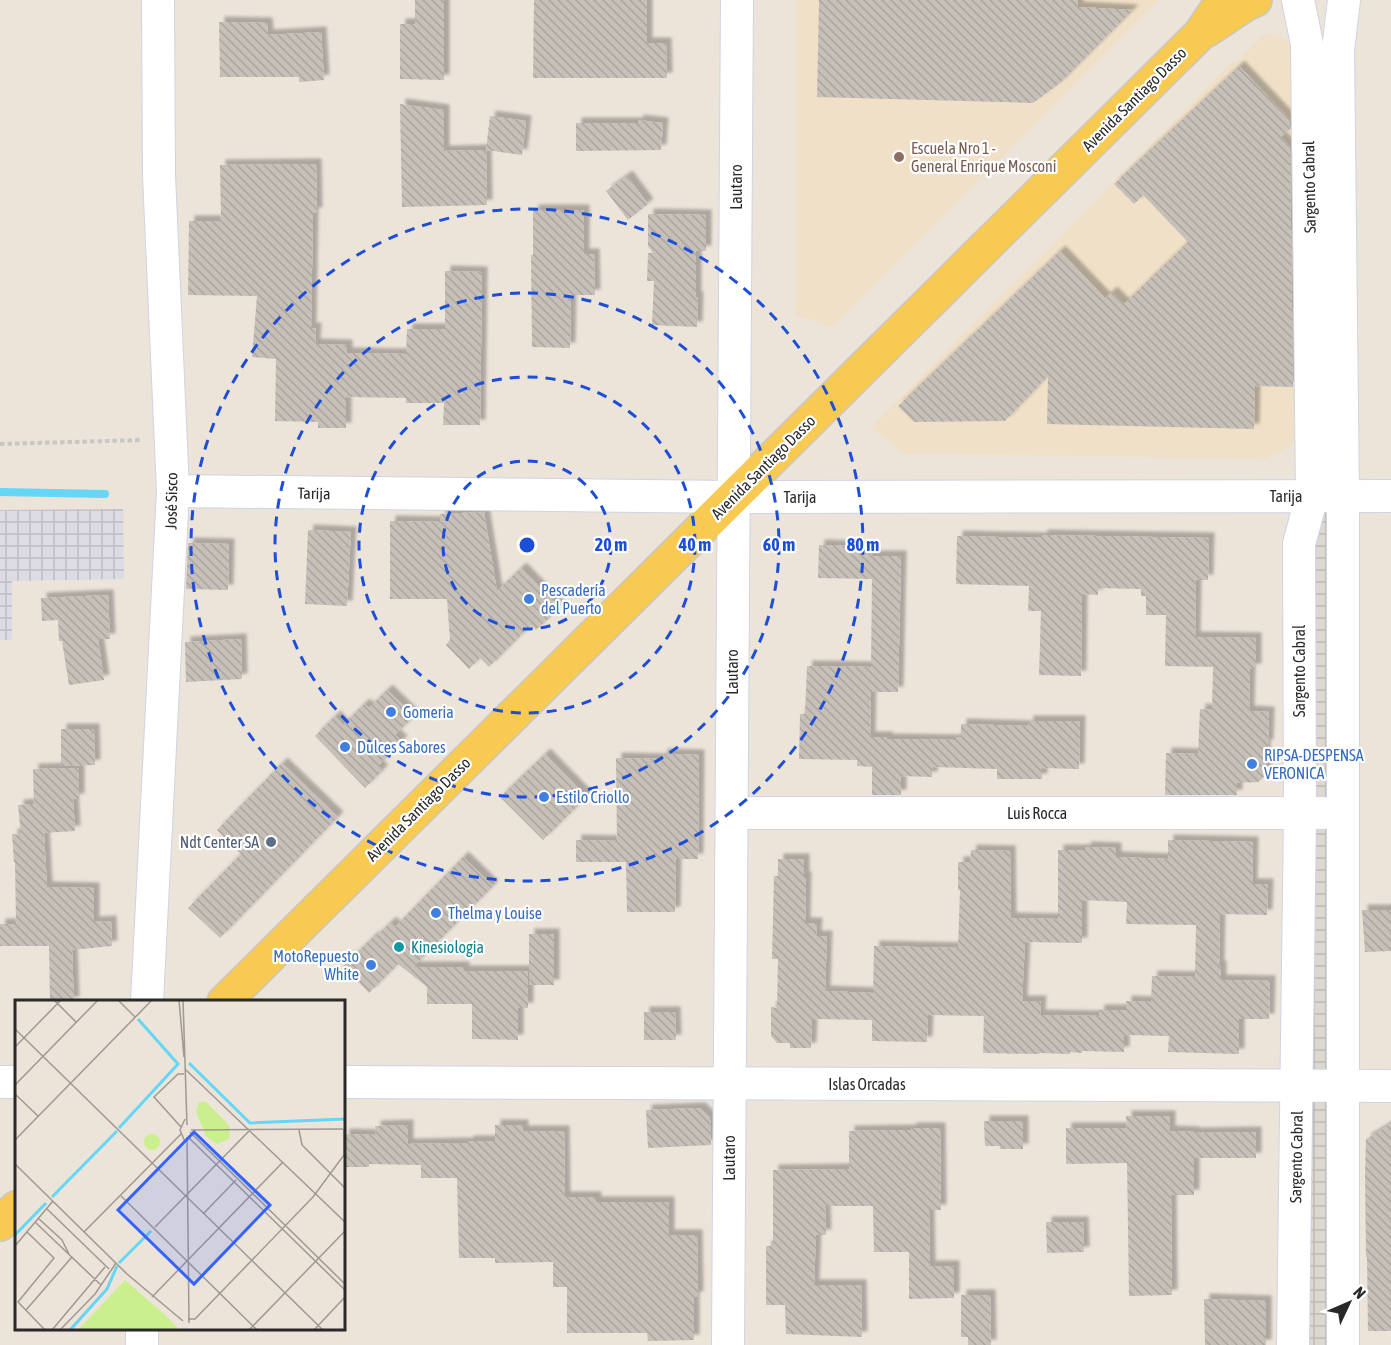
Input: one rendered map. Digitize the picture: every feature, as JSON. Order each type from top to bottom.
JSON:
[{"type":"main road","name":"Avenida Santiago Dasso","points":[[226,1000],[1200,34],[1223,0]]},
{"type":"main road","name":"Avenida Santiago Dasso","points":[[1200,34],[1255,0]]},
{"type":"main road","points":[[0,1224],[15,1209]]},
{"type":"street","name":"José Sisco","points":[[147,1000],[173,491],[159,175],[158,0]]},
{"type":"street","name":"Lautaro","points":[[728,1345],[737,0]]},
{"type":"street","name":"Sargento Cabral","points":[[1293,1345],[1300,813],[1299,544],[1312,496],[1307,44],[1298,0]]},
{"type":"street","name":"Sargento Cabral","points":[[1343,1345],[1343,496],[1338,50],[1344,0]]},
{"type":"street","name":"Tarija","points":[[173,491],[734,496],[1391,496]]},
{"type":"street","name":"Luis Rocca","points":[[732,813],[1342,813]]},
{"type":"street","name":"Islas Orcadas","points":[[345,1082],[1391,1086]]},
{"type":"path","points":[[0,444],[170,439]]},
{"type":"shaded area","name":"Escuela Nro 1 - General Enrique Mosconi","points":[[796,0],[1159,0],[833,327],[796,315]]},
{"type":"shaded area","points":[[1266,33],[1297,43],[1294,444],[1265,459],[903,453],[872,427],[1233,61],[1235,63]]},
{"type":"shaded area","points":[[1322,57],[1328,58],[1326,536],[1332,546],[1328,1345],[1306,1345],[1311,545],[1318,536]]},
{"type":"shaded area","points":[[123,509],[124,579],[12,581],[12,640],[0,640],[0,510]]},
{"type":"building","points":[[415,0],[444,0],[444,80],[400,79],[400,24],[415,24]]},
{"type":"building","points":[[534,0],[647,0],[647,43],[666,43],[667,78],[533,78]]},
{"type":"building","points":[[819,0],[1078,0],[1078,7],[1133,10],[1060,83],[1033,103],[817,97]]},
{"type":"building","points":[[219,22],[267,23],[268,35],[321,32],[324,80],[299,82],[299,77],[220,77]]},
{"type":"building","points":[[1239,66],[1290,120],[1290,129],[1281,137],[1290,147],[1293,387],[1255,386],[1254,429],[1047,424],[1048,376],[1005,421],[914,422],[898,406],[1060,251],[1105,298],[1112,292],[1124,304],[1188,242],[1143,195],[1134,204],[1114,184]]},
{"type":"building","points":[[400,104],[444,110],[444,151],[486,150],[487,205],[402,207]]},
{"type":"building","points":[[490,116],[526,121],[522,155],[486,150]]},
{"type":"building","points":[[638,120],[663,123],[661,150],[576,151],[576,123],[638,123]]},
{"type":"building","points":[[316,164],[317,213],[313,213],[311,328],[316,328],[315,344],[347,345],[347,353],[406,354],[407,329],[445,329],[445,271],[482,272],[480,425],[443,425],[444,403],[406,403],[406,398],[346,397],[346,428],[318,428],[318,422],[275,421],[276,359],[252,357],[257,296],[188,295],[189,221],[221,221],[220,165]]},
{"type":"building","points":[[627,176],[648,204],[628,220],[606,191]]},
{"type":"building","points":[[533,210],[584,210],[584,254],[594,254],[595,295],[571,295],[570,348],[532,347]]},
{"type":"building","points":[[648,214],[706,215],[706,251],[696,251],[697,327],[652,325],[654,281],[647,281],[648,253],[653,253],[648,246]]},
{"type":"building","points":[[484,512],[497,591],[521,568],[560,608],[536,630],[531,625],[489,667],[480,658],[469,669],[446,645],[450,640],[447,599],[390,599],[390,521],[441,522],[440,514]]},
{"type":"building","points":[[308,530],[351,532],[347,606],[305,604]]},
{"type":"building","points":[[1042,535],[1209,538],[1208,580],[1196,580],[1195,637],[1256,638],[1256,669],[1250,669],[1249,711],[1269,712],[1268,745],[1265,745],[1266,773],[1262,779],[1258,782],[1237,783],[1237,795],[1165,795],[1166,753],[1198,754],[1200,709],[1212,710],[1213,667],[1165,666],[1166,615],[1146,615],[1146,596],[1141,596],[1141,589],[1098,588],[1098,595],[1082,594],[1081,676],[1039,675],[1041,611],[1028,611],[1029,586],[956,584],[957,536],[1042,538]]},
{"type":"building","points":[[188,543],[229,544],[228,590],[186,589]]},
{"type":"building","points":[[819,545],[855,546],[855,549],[872,550],[872,556],[901,556],[898,692],[871,692],[870,737],[956,740],[956,737],[961,737],[961,724],[1028,726],[1028,721],[1080,721],[1079,769],[1042,768],[1042,779],[997,779],[997,769],[933,767],[932,777],[901,776],[901,795],[872,795],[872,767],[857,766],[857,760],[799,759],[800,714],[805,714],[807,666],[871,667],[872,579],[818,578]]},
{"type":"building","points":[[108,595],[110,639],[98,639],[104,680],[69,685],[62,641],[59,641],[58,620],[42,621],[41,598]]},
{"type":"building","points":[[241,639],[242,679],[186,682],[185,642]]},
{"type":"building","points":[[387,690],[414,716],[395,735],[402,741],[378,766],[383,770],[365,788],[315,736],[335,716],[343,725],[364,704],[369,708]]},
{"type":"building","points":[[61,729],[94,729],[95,765],[61,766]]},
{"type":"building","name":"Estilo Criollo","points":[[545,754],[587,797],[543,840],[500,797]]},
{"type":"building","points":[[662,754],[699,755],[698,859],[676,859],[675,912],[627,912],[626,862],[576,862],[576,840],[617,841],[616,758],[662,759]]},
{"type":"building","name":"Ndt Center SA","points":[[282,763],[338,817],[220,938],[188,908],[241,854],[217,830]]},
{"type":"building","points":[[79,768],[79,799],[73,799],[75,831],[44,833],[47,887],[94,888],[94,922],[111,921],[112,946],[72,950],[74,1000],[50,1000],[49,946],[0,946],[0,924],[16,924],[12,834],[21,835],[18,805],[34,804],[33,769]]},
{"type":"building","points":[[1168,840],[1253,842],[1252,884],[1268,884],[1267,915],[1220,914],[1221,980],[1270,981],[1269,1019],[1239,1019],[1239,1054],[1168,1052],[1169,1036],[1124,1035],[1124,1052],[983,1053],[984,1016],[928,1015],[927,1042],[872,1041],[872,1020],[812,1019],[811,1048],[790,1048],[790,1043],[777,1043],[771,1036],[771,1007],[777,1008],[778,959],[772,959],[774,876],[778,876],[778,859],[804,859],[805,923],[817,923],[816,936],[827,936],[825,991],[873,993],[874,946],[958,948],[960,890],[958,890],[958,862],[970,862],[971,850],[1010,851],[1011,918],[1058,919],[1058,850],[1085,850],[1086,847],[1116,848],[1116,857],[1168,859]],"holes":[[[1082,900],[1127,902],[1126,924],[1196,925],[1195,977],[1152,976],[1151,1002],[1126,1001],[1126,1010],[1099,1010],[1099,1016],[1040,1015],[1041,1001],[1022,1001],[1025,942],[1082,943]]]},
{"type":"building","points":[[463,857],[493,886],[413,967],[464,967],[464,971],[528,971],[528,1008],[518,1008],[518,1040],[472,1039],[472,1004],[427,1004],[427,987],[398,964],[369,993],[343,966],[391,922],[395,927]]},
{"type":"building","points":[[1362,910],[1391,910],[1391,951],[1365,952]]},
{"type":"building","points":[[529,934],[554,934],[554,985],[529,985]]},
{"type":"building","points":[[644,1012],[675,1012],[676,1040],[644,1040]]},
{"type":"building","points":[[700,1108],[709,1117],[711,1123],[711,1145],[648,1148],[646,1110]]},
{"type":"building","points":[[1126,1116],[1170,1116],[1170,1131],[1256,1132],[1256,1158],[1194,1158],[1194,1195],[1171,1195],[1172,1295],[1129,1296],[1127,1163],[1066,1164],[1066,1128],[1127,1128]]},
{"type":"building","points":[[984,1121],[1023,1121],[1023,1149],[1000,1149],[1000,1146],[985,1146]]},
{"type":"building","points":[[1391,1124],[1391,1331],[1368,1331],[1366,1139]]},
{"type":"building","points":[[408,1125],[408,1144],[495,1141],[495,1125],[523,1125],[523,1131],[564,1131],[565,1197],[596,1197],[596,1202],[669,1202],[669,1235],[697,1235],[698,1297],[694,1297],[694,1340],[648,1341],[647,1333],[567,1333],[567,1287],[553,1287],[553,1262],[495,1263],[495,1258],[459,1258],[457,1178],[421,1178],[421,1165],[369,1164],[369,1167],[345,1167],[345,1134],[376,1135],[375,1126]]},
{"type":"building","points":[[911,1128],[940,1128],[941,1210],[929,1210],[930,1266],[954,1266],[954,1298],[909,1299],[909,1252],[874,1252],[873,1206],[825,1206],[826,1235],[816,1235],[814,1285],[861,1285],[862,1337],[786,1334],[785,1305],[766,1305],[766,1246],[773,1246],[773,1170],[849,1169],[849,1131],[911,1130]]},
{"type":"building","points":[[1046,1222],[1083,1222],[1084,1252],[1047,1253]]},
{"type":"building","points":[[961,1295],[990,1295],[991,1345],[968,1345],[968,1337],[961,1337]]},
{"type":"building","points":[[1204,1299],[1266,1301],[1266,1345],[1205,1345]]},
{"type":"waterway","points":[[0,492],[105,494]]},
{"type":"place","name":"Escuela Nro 1 - General Enrique Mosconi","points":[[899,157]]},
{"type":"place","name":"Pescadería del Puerto","points":[[529,599]]},
{"type":"place","name":"Gomeria","points":[[391,712]]},
{"type":"place","name":"Dulces Sabores","points":[[345,747]]},
{"type":"place","name":"RIPSA-DESPENSA VERONICA","points":[[1252,764]]},
{"type":"place","name":"Estilo Criollo","points":[[544,797]]},
{"type":"place","name":"Ndt Center SA","points":[[271,842]]},
{"type":"place","name":"Thelma y Louise","points":[[436,913]]},
{"type":"place","name":"Kinesiologia","points":[[399,947]]},
{"type":"place","name":"MotoRepuesto White","points":[[371,965]]}]
